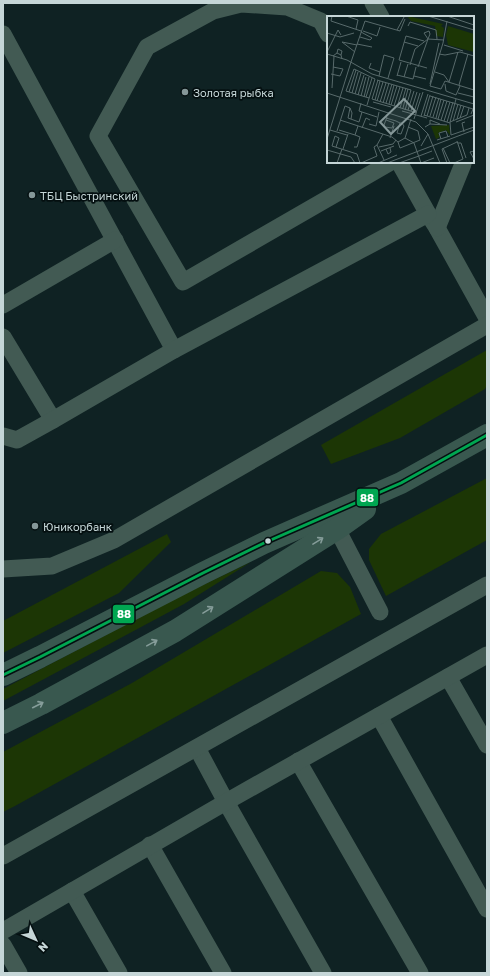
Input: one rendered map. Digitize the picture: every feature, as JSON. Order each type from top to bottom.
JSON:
[{"type":"main road","points":[[3,675],[264,543],[401,483],[487,435]]},
{"type":"main road","points":[[3,723],[41,704],[174,631],[337,529],[401,483]]},
{"type":"lane","points":[[373,3],[380,16]]},
{"type":"lane","points":[[327,32],[321,21],[287,7],[241,4],[213,11],[147,47],[98,136],[183,282],[389,163]]},
{"type":"lane","points":[[3,34],[174,350]]},
{"type":"lane","points":[[400,163],[428,214],[438,228],[487,318]]},
{"type":"lane","points":[[438,228],[462,163]]},
{"type":"lane","points":[[3,436],[17,440],[174,350],[428,214]]},
{"type":"lane","points":[[3,305],[115,240]]},
{"type":"lane","points":[[3,569],[52,566],[114,540],[487,325]]},
{"type":"lane","points":[[3,337],[53,420]]},
{"type":"lane","points":[[337,529],[380,612]]},
{"type":"lane","points":[[3,856],[487,585]]},
{"type":"lane","points":[[3,931],[150,845],[487,655]]},
{"type":"lane","points":[[448,677],[487,745]]},
{"type":"lane","points":[[379,716],[487,909]]},
{"type":"lane","points":[[197,748],[323,973]]},
{"type":"lane","points":[[298,761],[420,973]]},
{"type":"lane","points":[[150,845],[223,973]]},
{"type":"lane","points":[[72,891],[119,973]]},
{"type":"lane","points":[[3,945],[19,973]]},
{"type":"green space","points":[[487,350],[487,385],[485,389],[400,438],[331,464],[321,445]]},
{"type":"green space","points":[[487,478],[487,540],[386,596],[369,560],[369,549],[381,534]]},
{"type":"green space","points":[[167,534],[171,542],[119,593],[3,653],[3,621]]},
{"type":"green space","points":[[251,562],[184,604],[3,701],[3,689],[178,597]]},
{"type":"green space","points":[[321,571],[337,573],[350,587],[361,614],[3,812],[3,752],[132,683]]},
{"type":"transit line","name":"88","points":[[3,675],[264,543],[401,483],[487,435]]},
{"type":"place","name":"Золотая рыбка","points":[[185,92]]},
{"type":"place","name":"ТБЦ Быстринский","points":[[32,195]]},
{"type":"place","name":"Юникорбанк","points":[[35,526]]}]
